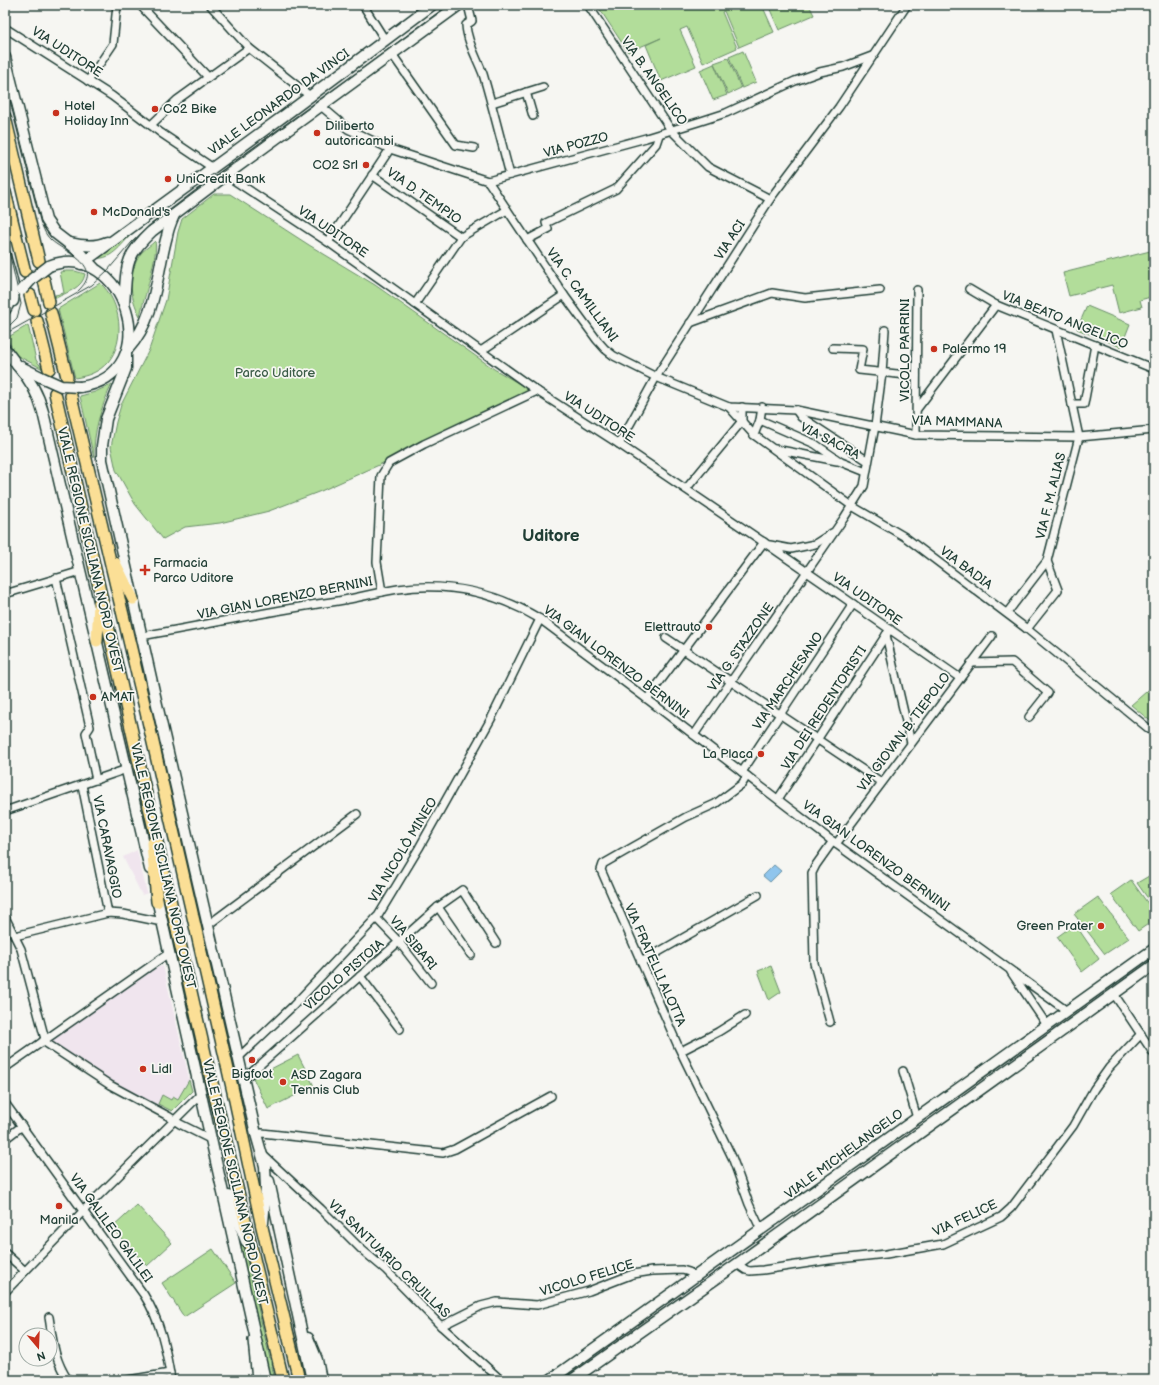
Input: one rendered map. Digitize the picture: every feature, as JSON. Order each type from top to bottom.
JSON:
[{"type":"main road","points":[[5,117],[44,264]]},
{"type":"main road","points":[[5,192],[25,272]]},
{"type":"main road","points":[[44,280],[67,377]]},
{"type":"main road","points":[[26,293],[34,310]]},
{"type":"main road","points":[[37,321],[45,373]]},
{"type":"main road","name":"VIALE REGIONE SICILIANA NORD OVEST","points":[[55,393],[207,1062],[283,1380]]},
{"type":"main road","name":"VIALE REGIONE SICILIANA NORD OVEST","points":[[71,396],[213,1003],[262,1227],[299,1380]]},
{"type":"main road","points":[[107,546],[133,599]]},
{"type":"main road","points":[[97,641],[100,590]]},
{"type":"main road","points":[[146,789],[157,902]]},
{"type":"street","points":[[88,81],[113,44],[117,5]]},
{"type":"street","points":[[140,5],[208,77]]},
{"type":"street","points":[[210,5],[249,48],[310,96]]},
{"type":"street","points":[[363,5],[385,40]]},
{"type":"street","name":"VIALE LEONARDO DA VINCI","points":[[83,262],[213,168],[432,5]]},
{"type":"street","points":[[124,304],[127,267],[134,250],[152,231],[226,175],[459,5]]},
{"type":"street","points":[[468,5],[472,21],[466,25],[467,33],[479,63],[492,103],[510,175]]},
{"type":"street","name":"VIA B. ANGELICO","points":[[588,5],[671,130],[708,167],[770,199]]},
{"type":"street","name":"VIA ACI","points":[[619,444],[656,377],[770,199],[839,107],[907,5]]},
{"type":"street","name":"VIA UDITORE","points":[[5,28],[112,96],[213,168]]},
{"type":"street","points":[[151,125],[177,100],[249,48]]},
{"type":"street","points":[[392,54],[456,145],[474,148]]},
{"type":"street","points":[[5,56],[44,214],[51,228],[77,250],[83,262]]},
{"type":"street","name":"VIA POZZO","points":[[488,181],[658,135],[726,113],[800,79],[843,67],[872,56]]},
{"type":"street","points":[[492,103],[543,87]]},
{"type":"street","points":[[526,92],[533,116]]},
{"type":"street","points":[[321,106],[348,129],[390,149],[488,181]]},
{"type":"street","points":[[527,240],[548,229],[546,224],[616,189],[656,144],[658,135]]},
{"type":"street","points":[[328,242],[390,149]]},
{"type":"street","name":"VIA UDITORE","points":[[226,175],[328,242],[537,391],[619,444],[807,572],[853,604],[888,632],[960,678]]},
{"type":"street","name":"VIA D. TEMPIO","points":[[372,175],[461,237]]},
{"type":"street","name":"VIA C. CAMILLIANI","points":[[488,181],[564,295],[605,349],[614,356],[656,377],[729,407]]},
{"type":"street","points":[[415,304],[461,237],[507,210]]},
{"type":"street","points":[[12,363],[45,373],[54,384],[61,386],[80,387],[98,382],[110,374],[121,363],[127,351],[137,338],[148,316],[159,278],[167,236],[174,215]]},
{"type":"street","points":[[65,241],[78,245],[94,245],[103,244],[115,239]]},
{"type":"street","points":[[5,255],[14,296],[8,306]]},
{"type":"street","points":[[8,306],[26,293],[32,279],[44,264],[61,262],[83,262],[94,268],[107,278],[124,304],[129,323],[126,368],[106,419],[102,446],[102,460],[243,1080],[276,1211],[312,1380]]},
{"type":"street","name":"VIA BEATO ANGELICO","points":[[968,289],[996,305],[1154,369]]},
{"type":"street","name":"VICOLO PARRINI","points":[[690,323],[772,293],[805,298],[880,290]]},
{"type":"street","name":"VICOLO PARRINI","points":[[916,435],[917,290]]},
{"type":"street","points":[[481,351],[564,295]]},
{"type":"street","points":[[916,410],[996,305]]},
{"type":"street","name":"VIA G. STAZZONE","points":[[694,735],[732,682],[852,506],[864,486],[875,426],[882,373],[884,330]]},
{"type":"street","points":[[1056,330],[1079,437]]},
{"type":"street","points":[[1072,404],[1084,404],[1095,345]]},
{"type":"street","points":[[833,348],[863,349],[859,370],[916,376]]},
{"type":"street","name":"VIALE REGIONE SICILIANA NORD OVEST","points":[[5,349],[12,363],[31,382],[40,401],[127,769],[265,1380]]},
{"type":"street","points":[[382,592],[377,562],[381,476],[389,463],[424,444],[537,391]]},
{"type":"street","name":"VIA MAMMANA","points":[[729,407],[796,410],[916,435],[1079,437],[1154,430]]},
{"type":"street","name":"VIA BADIA","points":[[729,407],[754,435],[852,506],[905,537],[1007,613],[1154,733]]},
{"type":"street","points":[[686,490],[742,421],[742,407]]},
{"type":"street","points":[[754,435],[760,420],[762,408]]},
{"type":"street","points":[[796,410],[801,417],[868,461]]},
{"type":"street","name":"VIA SACRA","points":[[760,420],[815,444],[841,462],[866,472]]},
{"type":"street","name":"VIA F. M. ALIAS","points":[[1007,613],[1047,561],[1079,437]]},
{"type":"street","points":[[773,448],[841,462]]},
{"type":"street","points":[[647,699],[766,544],[791,549],[815,544],[835,531]]},
{"type":"street","points":[[1027,629],[1058,590],[1047,561]]},
{"type":"street","points":[[5,594],[81,571]]},
{"type":"street","points":[[56,578],[90,727],[86,732],[96,780]]},
{"type":"street","name":"VIA GIAN LORENZO BERNINI","points":[[141,636],[382,592],[418,588],[455,589],[490,596],[525,610],[540,619],[647,699],[835,843],[1067,1010]]},
{"type":"street","name":"VIA MARCHESANO","points":[[744,774],[780,714],[853,604]]},
{"type":"street","name":"VIA NICOLÒ MINEO","points":[[238,1058],[293,1006],[376,918],[432,826],[491,719],[540,619]]},
{"type":"street","points":[[888,632],[911,743]]},
{"type":"street","name":"VIA DEI REDENTORISTI","points":[[778,799],[888,632]]},
{"type":"street","name":"VIA GIOVAN B. TIEPOLO","points":[[830,1022],[814,963],[812,873],[816,865],[835,843],[992,636]]},
{"type":"street","points":[[666,638],[881,782]]},
{"type":"street","points":[[971,663],[1012,662],[1048,693],[1029,718]]},
{"type":"street","points":[[5,811],[127,769]]},
{"type":"street","name":"VIA FRATELLI ALOTTA","points":[[744,774],[742,784],[715,804],[686,817],[602,866],[601,872],[681,1051],[732,1157],[749,1204],[761,1230]]},
{"type":"street","name":"VIA CARAVAGGIO","points":[[82,785],[108,913]]},
{"type":"street","points":[[208,925],[357,814]]},
{"type":"street","name":"VICOLO PISTOIA","points":[[243,1080],[438,908],[462,890],[496,943]]},
{"type":"street","points":[[641,962],[758,895]]},
{"type":"street","points":[[438,908],[471,955]]},
{"type":"street","points":[[15,936],[108,913],[123,914],[162,922]]},
{"type":"street","points":[[5,917],[21,949],[44,1040],[110,1085],[168,1116],[174,1121],[210,1139]]},
{"type":"street","name":"VIA SIBARI","points":[[376,918],[399,942],[431,983]]},
{"type":"street","name":"VIALE MICHELANGELO","points":[[550,1380],[1154,949]]},
{"type":"street","points":[[5,1068],[169,953]]},
{"type":"street","name":"VIALE MICHELANGELO","points":[[572,1380],[737,1264],[1154,965]]},
{"type":"street","name":"VIA GIAN LORENZO BERNINI","points":[[1008,967],[1047,1025]]},
{"type":"street","points":[[360,976],[400,1028]]},
{"type":"street","points":[[1114,994],[1154,1054]]},
{"type":"street","points":[[213,1003],[230,1022]]},
{"type":"street","points":[[681,1051],[718,1032],[745,1015]]},
{"type":"street","name":"VIA FELICE","points":[[737,1264],[750,1271],[762,1270],[829,1260],[886,1254],[943,1244],[1001,1216],[1012,1208],[1066,1136],[1109,1068],[1141,1034]]},
{"type":"street","points":[[903,1071],[916,1118],[925,1129]]},
{"type":"street","points":[[5,1292],[83,1211],[200,1094]]},
{"type":"street","points":[[256,1134],[262,1133],[443,1153],[455,1149],[551,1096]]},
{"type":"street","name":"VIA GALILEO GALILEI","points":[[5,1103],[152,1307],[162,1333],[170,1376]]},
{"type":"street","points":[[5,1139],[22,1126]]},
{"type":"street","name":"VIA SANTUARIO CRUILLAS","points":[[262,1154],[361,1249],[386,1270],[441,1326],[501,1380]]},
{"type":"street","points":[[214,1157],[258,1275]]},
{"type":"street","points":[[262,1227],[266,1188],[265,1166]]},
{"type":"street","points":[[5,1253],[25,1271]]},
{"type":"street","name":"VICOLO FELICE","points":[[441,1326],[481,1306],[497,1302],[537,1305],[557,1301],[589,1291],[633,1274],[652,1271],[682,1270],[689,1272],[695,1277]]},
{"type":"street","points":[[241,1271],[251,1332],[256,1380]]},
{"type":"street","points":[[299,1316],[317,1360],[321,1380]]},
{"type":"street","points":[[49,1317],[50,1327]]},
{"type":"street","points":[[58,1362],[68,1380]]},
{"type":"street","points":[[128,1380],[170,1376]]},
{"type":"shaded area","points":[[137,850],[147,893],[142,895],[123,857]]},
{"type":"shaded area","points":[[163,966],[192,1091],[172,1111],[132,1093],[91,1069],[50,1041],[156,968]]},
{"type":"green space","points":[[597,5],[762,5],[774,32],[739,47],[724,11],[722,12],[737,48],[703,63],[687,27],[680,30],[696,66],[661,81],[646,45],[661,38],[628,52]]},
{"type":"green space","points":[[768,5],[809,5],[814,15],[779,30]]},
{"type":"green space","points":[[743,51],[756,82],[742,88],[729,57]]},
{"type":"green space","points":[[728,58],[741,88],[728,94],[714,63]]},
{"type":"green space","points":[[714,64],[727,95],[713,100],[700,70]]},
{"type":"green space","name":"Parco Uditore","points":[[214,194],[230,194],[309,245],[375,285],[494,369],[530,390],[421,442],[379,465],[321,491],[269,511],[220,523],[185,527],[163,539],[135,504],[116,470],[111,447],[121,405],[149,350],[166,300],[178,232],[182,219]]},
{"type":"green space","points":[[134,230],[135,231],[112,253],[101,258],[95,258]]},
{"type":"green space","points":[[155,241],[156,247],[153,266],[140,316],[136,308],[132,292],[131,284],[133,269],[141,253]]},
{"type":"green space","points":[[1154,250],[1154,296],[1140,300],[1142,307],[1119,313],[1112,285],[1069,296],[1063,273]]},
{"type":"green space","points":[[75,271],[85,274],[84,279],[74,289],[56,298],[55,295],[64,293],[60,272]]},
{"type":"green space","points":[[100,283],[113,300],[117,310],[119,333],[117,343],[114,353],[105,365],[93,373],[75,378],[58,309]]},
{"type":"green space","points":[[1087,306],[1130,324],[1121,347],[1077,329]]},
{"type":"green space","points":[[28,325],[36,360],[43,369],[18,356],[14,352],[7,338]]},
{"type":"green space","points":[[112,384],[98,420],[94,458],[80,396],[95,392]]},
{"type":"green space","points":[[1154,685],[1154,724],[1131,705]]},
{"type":"green space","points":[[1154,873],[1154,907],[1137,883]]},
{"type":"green space","name":"Green Prater","points":[[1131,880],[1154,912],[1154,920],[1138,931],[1111,894]]},
{"type":"green space","name":"Green Prater","points":[[1098,897],[1129,938],[1105,954],[1074,914]]},
{"type":"green space","name":"Green Prater","points":[[1075,924],[1099,959],[1082,972],[1057,937]]},
{"type":"green space","points":[[771,966],[781,992],[769,1000],[758,971]]},
{"type":"green space","name":"ASD Zagara Tennis Club","points":[[298,1055],[314,1086],[268,1109],[253,1078]]},
{"type":"green space","points":[[189,1080],[192,1091],[172,1111],[158,1104],[162,1095],[171,1100],[173,1096],[178,1099]]},
{"type":"green space","points":[[137,1205],[172,1243],[147,1266],[112,1228]]},
{"type":"green space","points":[[238,1231],[242,1240],[275,1380],[269,1380],[238,1237]]},
{"type":"green space","points":[[213,1249],[236,1283],[184,1317],[162,1283]]},
{"type":"water","points":[[774,865],[781,871],[770,882],[763,876]]},
{"type":"tram line","points":[[5,334],[92,285],[147,228],[448,5]]},
{"type":"tram line","points":[[5,77],[42,225],[50,239],[74,256],[86,268],[88,274],[85,282],[78,291]]},
{"type":"tram line","points":[[5,234],[21,304],[17,318],[6,329]]},
{"type":"place","name":"Co2 Bike","points":[[155,109]]},
{"type":"place","name":"Hotel Holiday Inn","points":[[56,113]]},
{"type":"place","name":"Diliberto autoricambi","points":[[317,133]]},
{"type":"place","name":"CO2 Srl","points":[[366,165]]},
{"type":"place","name":"UniCredit Bank","points":[[168,179]]},
{"type":"place","name":"McDonald's","points":[[94,212]]},
{"type":"place","name":"Palermo 19","points":[[934,349]]},
{"type":"place","name":"Farmacia Parco Uditore","points":[[145,570]]},
{"type":"place","name":"Elettrauto","points":[[709,627]]},
{"type":"place","name":"AMAT","points":[[93,697]]},
{"type":"place","name":"La Placa","points":[[761,754]]},
{"type":"place","name":"Green Prater","points":[[1101,926]]},
{"type":"place","name":"Bigfoot","points":[[252,1060]]},
{"type":"place","name":"Lidl","points":[[143,1069]]},
{"type":"place","name":"ASD Zagara Tennis Club","points":[[283,1082]]},
{"type":"place","name":"Manila","points":[[59,1206]]},
{"type":"district","name":"Uditore","points":[[551,536]]}]
